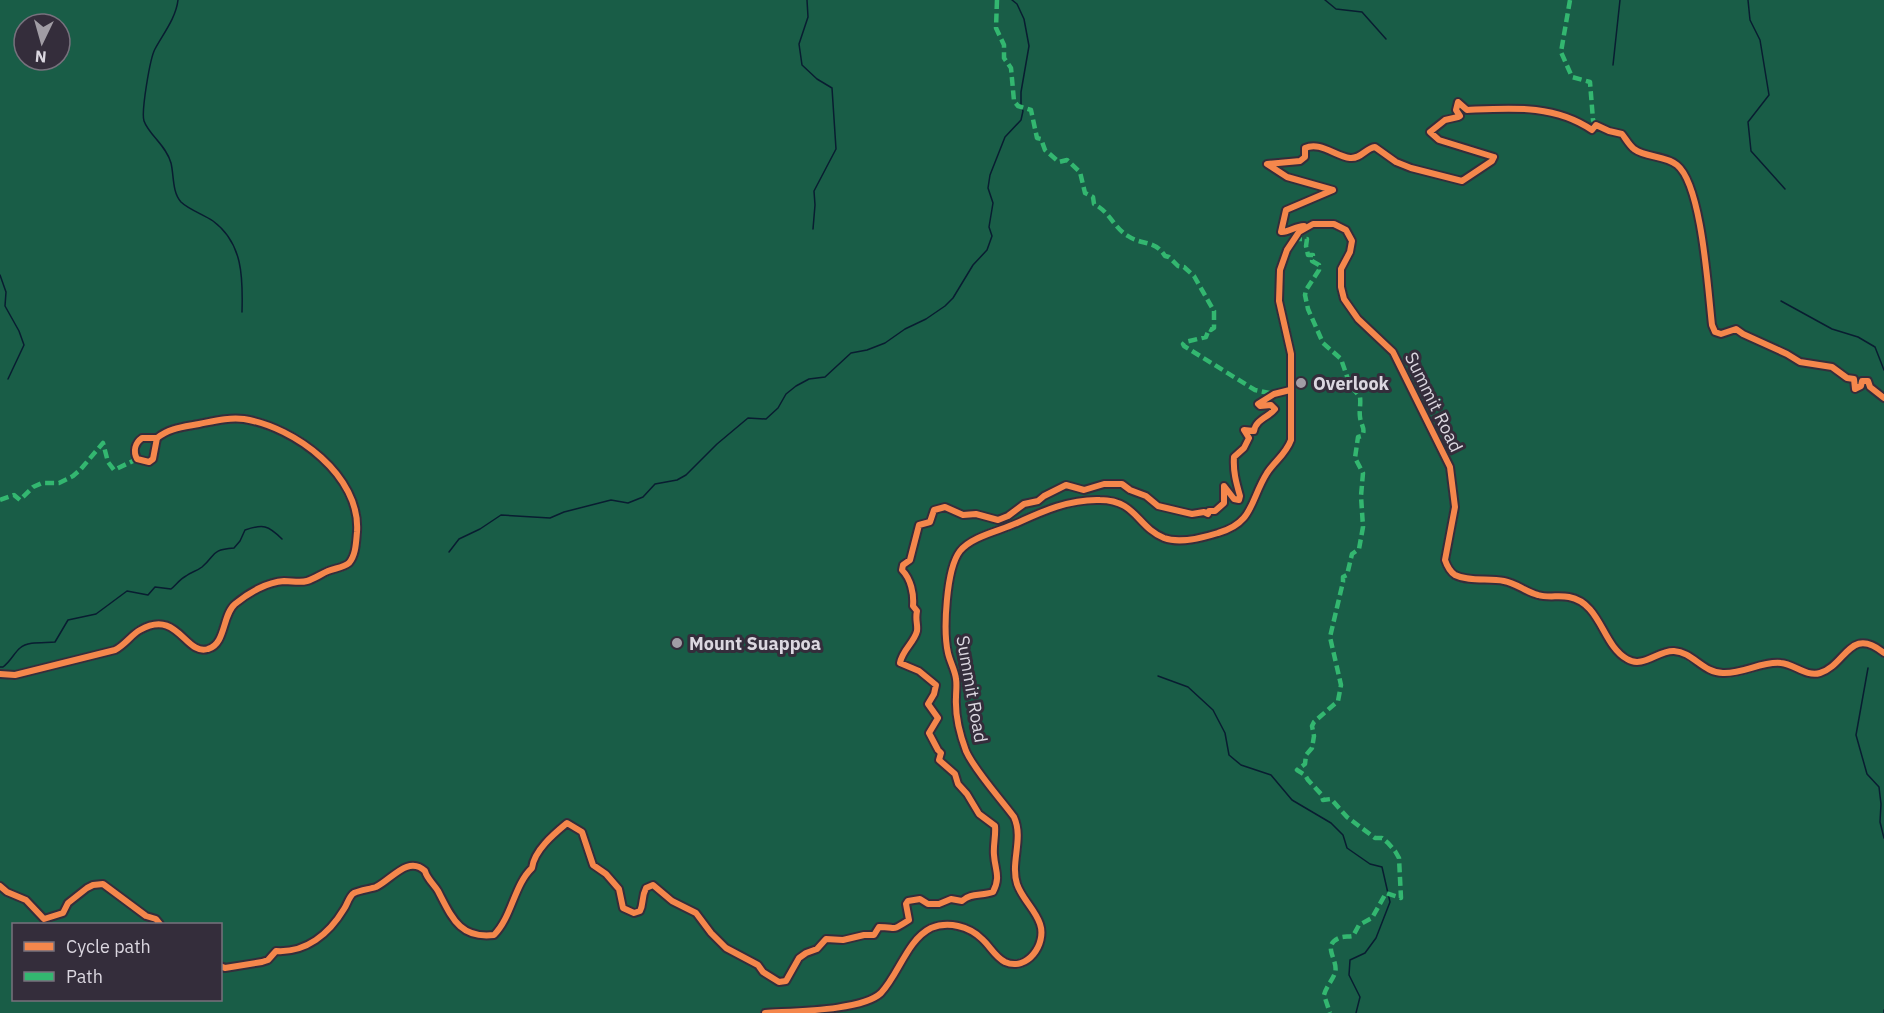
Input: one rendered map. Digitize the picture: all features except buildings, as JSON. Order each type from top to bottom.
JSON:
[{"type":"street","name":"Summit Road","points":[[765,1013],[836,1008],[868,1001],[884,988],[916,940],[938,926],[955,925],[969,930],[982,939],[999,958],[1010,963],[1022,963],[1033,955],[1040,942],[1041,926],[1020,892],[1015,877],[1017,824],[972,761],[966,750],[958,723],[955,698],[956,678],[948,653],[946,630],[952,566],[960,551],[974,540],[1050,509],[1081,501],[1117,501],[1134,512],[1157,534],[1172,540],[1216,534],[1230,529],[1247,516],[1264,479],[1287,451],[1291,440],[1291,354],[1280,308],[1279,275],[1282,262],[1293,239],[1299,232],[1313,224],[1334,224],[1344,228],[1350,235],[1352,247],[1340,275],[1344,298],[1358,319],[1393,352],[1448,461],[1455,500],[1454,522],[1445,555],[1450,572],[1462,577],[1507,582],[1540,596],[1575,599],[1593,614],[1619,652],[1632,661],[1642,661],[1672,651],[1685,654],[1705,668],[1720,673],[1779,663],[1812,674],[1825,671],[1850,648],[1861,643],[1875,646],[1884,653]]},
{"type":"street","points":[[0,674],[15,675],[115,650],[128,642],[139,630],[156,625],[168,625],[193,646],[209,649],[220,636],[230,609],[251,593],[276,583],[309,580],[343,567],[352,559],[357,522],[355,505],[336,473],[302,441],[250,420],[235,419],[180,427],[165,432],[157,438]]},
{"type":"green space","points":[[0,0],[1884,0],[1884,1013],[0,1013]]},
{"type":"waterway","points":[[178,0],[172,19],[153,54],[145,97],[144,121],[169,157],[178,198],[188,207],[213,221],[223,230],[236,250],[241,274],[242,312]]},
{"type":"waterway","points":[[807,0],[808,17],[799,44],[802,65],[817,79],[832,88],[836,149],[814,191],[813,229]]},
{"type":"waterway","points":[[449,552],[459,539],[501,515],[550,518],[611,500],[628,503],[643,497],[655,484],[677,480],[686,475],[717,444],[748,418],[766,419],[778,408],[786,394],[796,386],[809,379],[825,377],[851,353],[885,343],[945,306],[953,298],[973,265],[987,250],[992,236],[989,227],[993,203],[988,188],[990,175],[1005,137],[1021,120],[1023,111],[1021,92],[1029,46],[1024,19],[1017,4],[1012,0]]},
{"type":"waterway","points":[[1325,0],[1336,9],[1362,12],[1386,39]]},
{"type":"waterway","points":[[1613,65],[1620,0]]},
{"type":"waterway","points":[[1748,0],[1750,20],[1760,40],[1769,95],[1748,122],[1751,151],[1785,189]]},
{"type":"waterway","points":[[0,275],[6,292],[5,306],[24,345],[8,379]]},
{"type":"waterway","points":[[1781,301],[1832,329],[1858,337],[1875,347],[1884,370]]},
{"type":"waterway","points":[[0,667],[6,665],[23,646],[32,643],[55,642],[68,620],[96,614],[127,591],[148,595],[155,587],[171,589],[184,577],[202,567],[217,551],[234,548],[245,530],[265,527],[282,539]]},
{"type":"waterway","points":[[1868,668],[1856,735],[1867,774],[1879,787],[1880,822],[1884,838]]},
{"type":"waterway","points":[[1158,676],[1188,687],[1213,710],[1225,733],[1229,755],[1241,765],[1271,775],[1292,800],[1331,823],[1343,835],[1347,848],[1370,864],[1382,867],[1390,902],[1376,938],[1365,953],[1350,960],[1349,975],[1360,997],[1356,1013]]},
{"type":"marked path","points":[[997,0],[996,28],[1004,45],[1004,58],[1011,68],[1014,101],[1018,106],[1031,110],[1037,138],[1041,139],[1045,150],[1059,162],[1067,160],[1080,172],[1085,193],[1093,197],[1094,204],[1104,211],[1123,233],[1157,247],[1165,256],[1194,276],[1214,311],[1214,328],[1209,329],[1206,337],[1185,342],[1184,346],[1255,390],[1274,394]]},
{"type":"marked path","points":[[1570,0],[1561,52],[1572,77],[1590,82],[1593,120],[1596,125]]},
{"type":"marked path","points":[[1293,239],[1307,239],[1308,255],[1313,255],[1312,261],[1319,265],[1319,270],[1306,290],[1308,309],[1323,343],[1341,359],[1350,385],[1360,397],[1360,415],[1364,431],[1362,436],[1358,437],[1355,458],[1363,473],[1361,496],[1363,527],[1359,549],[1352,554],[1347,575],[1343,577],[1330,637],[1341,685],[1338,701],[1314,722],[1312,748],[1306,755],[1305,764],[1297,770],[1305,775],[1321,794],[1323,800],[1331,799],[1347,817],[1375,838],[1382,838],[1395,851],[1399,858],[1401,898],[1386,893],[1372,918],[1359,925],[1353,936],[1339,938],[1331,945],[1336,968],[1324,995],[1330,1013]]},
{"type":"marked path","points":[[0,500],[14,495],[20,500],[33,487],[42,483],[59,483],[73,476],[103,443],[108,462],[114,470],[137,459]]},
{"type":"cycle path","points":[[1304,226],[1281,232],[1286,210],[1333,190],[1287,177],[1267,164],[1300,161],[1305,157],[1305,148],[1316,146],[1344,157],[1354,158],[1375,147],[1396,162],[1411,168],[1462,181],[1492,161],[1494,157],[1439,140],[1430,132],[1445,120],[1460,116],[1456,110],[1458,102],[1467,110],[1532,110],[1563,116],[1592,130],[1596,125],[1622,134],[1639,152],[1672,162],[1686,176],[1698,215],[1712,325],[1715,332],[1721,334],[1736,329],[1800,362],[1832,367],[1847,378],[1854,379],[1855,389],[1861,386],[1862,381],[1868,381],[1870,387],[1884,398]]},
{"type":"cycle path","points":[[765,1013],[843,1007],[872,999],[881,993],[909,949],[923,933],[938,926],[958,926],[971,931],[982,939],[998,957],[1013,964],[1028,960],[1038,947],[1041,940],[1040,924],[1022,894],[1015,876],[1017,825],[1014,817],[970,759],[958,725],[956,679],[948,653],[946,630],[947,600],[955,560],[960,551],[972,541],[1047,510],[1078,501],[1100,500],[1121,504],[1155,533],[1170,540],[1205,537],[1230,529],[1245,517],[1261,483],[1291,440],[1291,354],[1279,301],[1280,270],[1287,250],[1299,232],[1313,224],[1334,224],[1346,230],[1352,241],[1350,252],[1341,269],[1344,299],[1358,319],[1393,352],[1450,467],[1455,507],[1445,560],[1448,568],[1455,575],[1504,581],[1538,595],[1565,596],[1580,601],[1595,616],[1619,653],[1633,661],[1645,661],[1662,653],[1674,651],[1681,652],[1716,672],[1738,672],[1767,664],[1781,663],[1815,674],[1829,669],[1856,645],[1863,643],[1873,645],[1884,653]]},
{"type":"cycle path","points":[[222,967],[262,962],[268,960],[276,951],[287,951],[307,945],[324,934],[338,918],[354,893],[376,887],[400,870],[412,866],[425,871],[458,925],[473,934],[494,935],[505,919],[537,855],[546,842],[567,823],[582,832],[593,865],[606,874],[619,889],[623,908],[634,913],[640,911],[646,888],[653,885],[672,901],[696,913],[726,948],[758,965],[763,972],[779,982],[786,981],[799,958],[817,949],[826,939],[843,940],[874,935],[879,927],[894,928],[903,924],[909,920],[906,904],[908,901],[920,899],[928,904],[939,904],[951,899],[962,901],[965,898],[993,892],[997,878],[994,851],[995,826],[979,814],[958,784],[955,774],[939,760],[941,753],[929,733],[938,718],[928,704],[936,685],[919,671],[900,663],[917,631],[917,611],[913,606],[908,578],[902,570],[903,565],[910,560],[919,525],[930,522],[934,510],[945,507],[963,515],[976,514],[998,520],[1008,516],[1024,504],[1038,501],[1066,485],[1084,490],[1104,484],[1122,484],[1146,496],[1158,506],[1192,514],[1204,512],[1208,514],[1209,511],[1215,511],[1224,503],[1224,486],[1234,499],[1239,500],[1234,457],[1244,448],[1249,438],[1244,430],[1254,431],[1257,424],[1275,409],[1271,405],[1260,406],[1258,404],[1274,394],[1290,390]]},
{"type":"cycle path","points":[[0,674],[15,675],[115,650],[140,630],[153,625],[172,628],[193,646],[208,649],[218,641],[231,609],[252,592],[278,582],[307,581],[344,566],[351,560],[357,532],[355,511],[348,492],[321,458],[284,432],[264,424],[238,419],[176,428],[157,438]]},
{"type":"cycle path","points":[[142,438],[157,438],[153,459],[149,462],[137,459],[136,456],[136,445],[142,438]]},
{"type":"cycle path","points":[[0,886],[7,892],[26,900],[44,919],[63,913],[68,903],[87,888],[103,884],[159,923]]},
{"type":"place","name":"Overlook","points":[[1301,383]]},
{"type":"place","name":"Mount Suappoa","points":[[677,643]]}]
